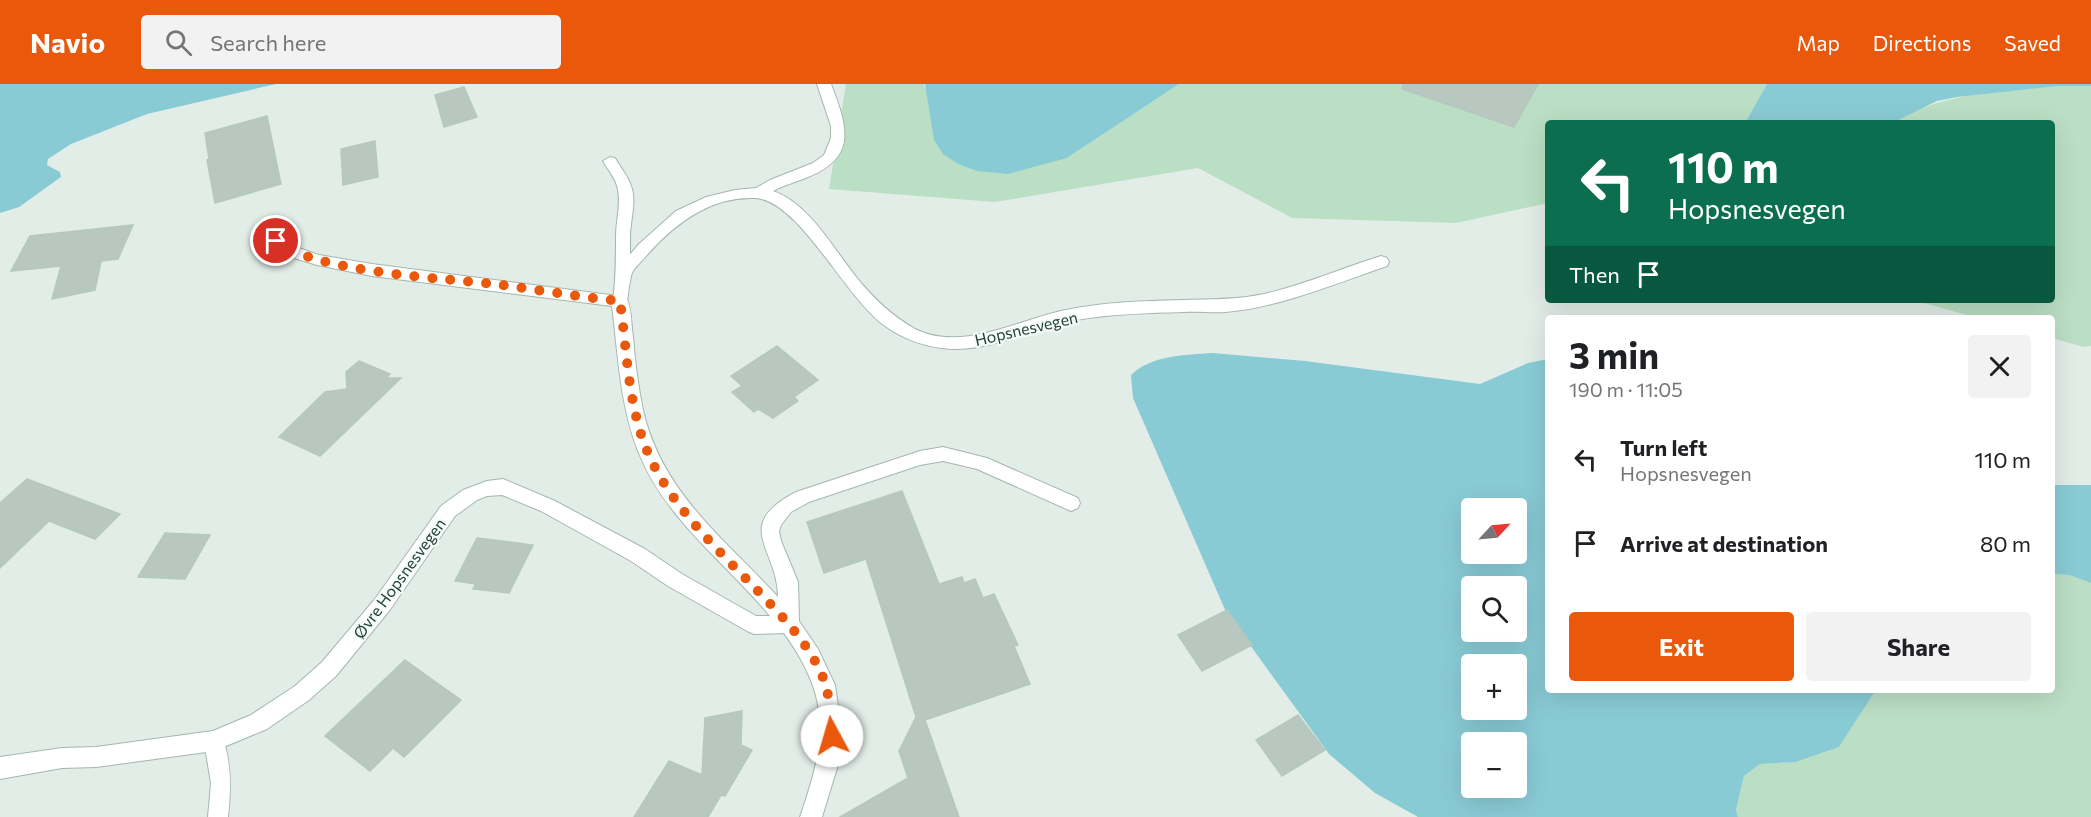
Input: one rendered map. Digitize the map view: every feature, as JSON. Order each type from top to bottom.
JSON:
[{"type":"street","name":"Hopsnesvegen","points":[[760,194],[774,182],[823,165],[831,158],[839,145],[836,115],[824,84]]},
{"type":"street","name":"Hopsnesvegen","points":[[621,291],[623,274],[650,240],[680,214],[714,198],[738,194],[760,194],[780,200],[802,222],[890,325],[916,337],[940,342],[967,341],[1064,317],[1180,306],[1225,306],[1271,298],[1381,262]]},
{"type":"street","points":[[266,233],[287,250],[317,260],[372,270],[621,291],[635,413],[643,444],[658,474],[699,529],[789,624],[814,662],[826,687],[831,726],[830,760],[811,817]]},
{"type":"street","points":[[789,624],[788,582],[771,541],[770,531],[772,522],[784,507],[803,497],[920,458],[943,454],[981,464],[1071,503]]},
{"type":"street","name":"Øvre Hopsnesvegen","points":[[0,768],[62,758],[96,757],[214,741],[259,722],[302,693],[329,669],[382,605],[448,511],[470,495],[487,489],[503,487],[548,506],[638,555],[675,580],[754,626],[789,624]]},
{"type":"lane","points":[[610,161],[625,187],[621,291]]},
{"type":"lane","points":[[214,741],[221,783],[218,817]]},
{"type":"green space","points":[[846,84],[925,84],[924,87],[1067,158],[1179,84],[1767,84],[1747,120],[1545,120],[1545,204],[1456,223],[1292,218],[1198,168],[995,202],[829,189]]},
{"type":"green space","points":[[2057,86],[2091,86],[2091,346],[2084,347],[2055,339],[2055,315],[1967,315],[1924,303],[2055,303],[2055,120],[1898,120],[1951,99],[1992,92]]},
{"type":"green space","points":[[2055,574],[2069,575],[2091,583],[2091,817],[1738,817],[1736,810],[1744,776],[1760,764],[1796,762],[1839,747],[1874,693],[2055,693]]},
{"type":"water","points":[[0,84],[276,84],[147,114],[71,144],[48,159],[47,165],[60,172],[61,177],[19,207],[0,213]]},
{"type":"water","points":[[925,84],[1179,84],[1067,158],[1008,174],[977,171],[958,164],[943,154],[934,140]]},
{"type":"water","points":[[1767,84],[2091,84],[2091,86],[2057,86],[1957,97],[1937,101],[1898,120],[1747,120]]},
{"type":"water","points":[[1213,353],[1305,361],[1480,384],[1528,363],[1545,360],[1545,693],[1874,693],[1839,747],[1796,762],[1760,764],[1744,776],[1736,810],[1738,817],[1418,817],[1375,793],[1329,754],[1226,612],[1133,398],[1131,375],[1148,363],[1169,357]]},
{"type":"water","points":[[2055,485],[2091,485],[2091,583],[2069,575],[2055,574]]},
{"type":"building","points":[[1403,84],[1538,84],[1514,127],[1402,89]]},
{"type":"building","points":[[464,87],[477,117],[444,127],[435,95]]},
{"type":"building","points":[[267,116],[281,184],[215,203],[207,160],[209,159],[205,133]]},
{"type":"building","points":[[375,141],[378,177],[343,185],[341,149]]},
{"type":"building","points":[[133,225],[118,259],[101,261],[95,290],[52,299],[61,266],[11,271],[30,236]]},
{"type":"building","points":[[777,346],[818,380],[794,397],[798,401],[773,418],[758,409],[754,412],[732,392],[742,386],[731,376]]},
{"type":"building","points":[[359,361],[390,374],[386,378],[401,378],[320,456],[279,437],[325,392],[347,389],[346,372]]},
{"type":"building","points":[[27,479],[120,514],[95,539],[49,521],[0,568],[0,503]]},
{"type":"building","points":[[902,491],[939,584],[962,577],[964,583],[975,579],[983,598],[994,594],[1018,645],[1014,646],[1030,684],[925,720],[959,817],[840,817],[908,778],[899,751],[916,717],[866,559],[824,573],[807,522]]},
{"type":"building","points":[[165,533],[210,535],[185,579],[138,577]]},
{"type":"building","points":[[477,538],[533,545],[509,593],[473,589],[476,584],[455,581]]},
{"type":"building","points":[[1227,610],[1252,645],[1202,671],[1178,635]]},
{"type":"building","points":[[405,660],[461,700],[404,757],[393,748],[370,771],[325,736]]},
{"type":"building","points":[[742,711],[741,745],[752,750],[725,796],[721,795],[708,817],[634,817],[669,761],[702,775],[705,718]]},
{"type":"building","points":[[1298,715],[1325,750],[1282,776],[1256,740]]},
{"type":"route","points":[[276,241],[287,250],[317,260],[372,270],[620,301],[635,413],[643,444],[658,474],[699,529],[789,624],[814,662],[826,687],[832,736]]}]
